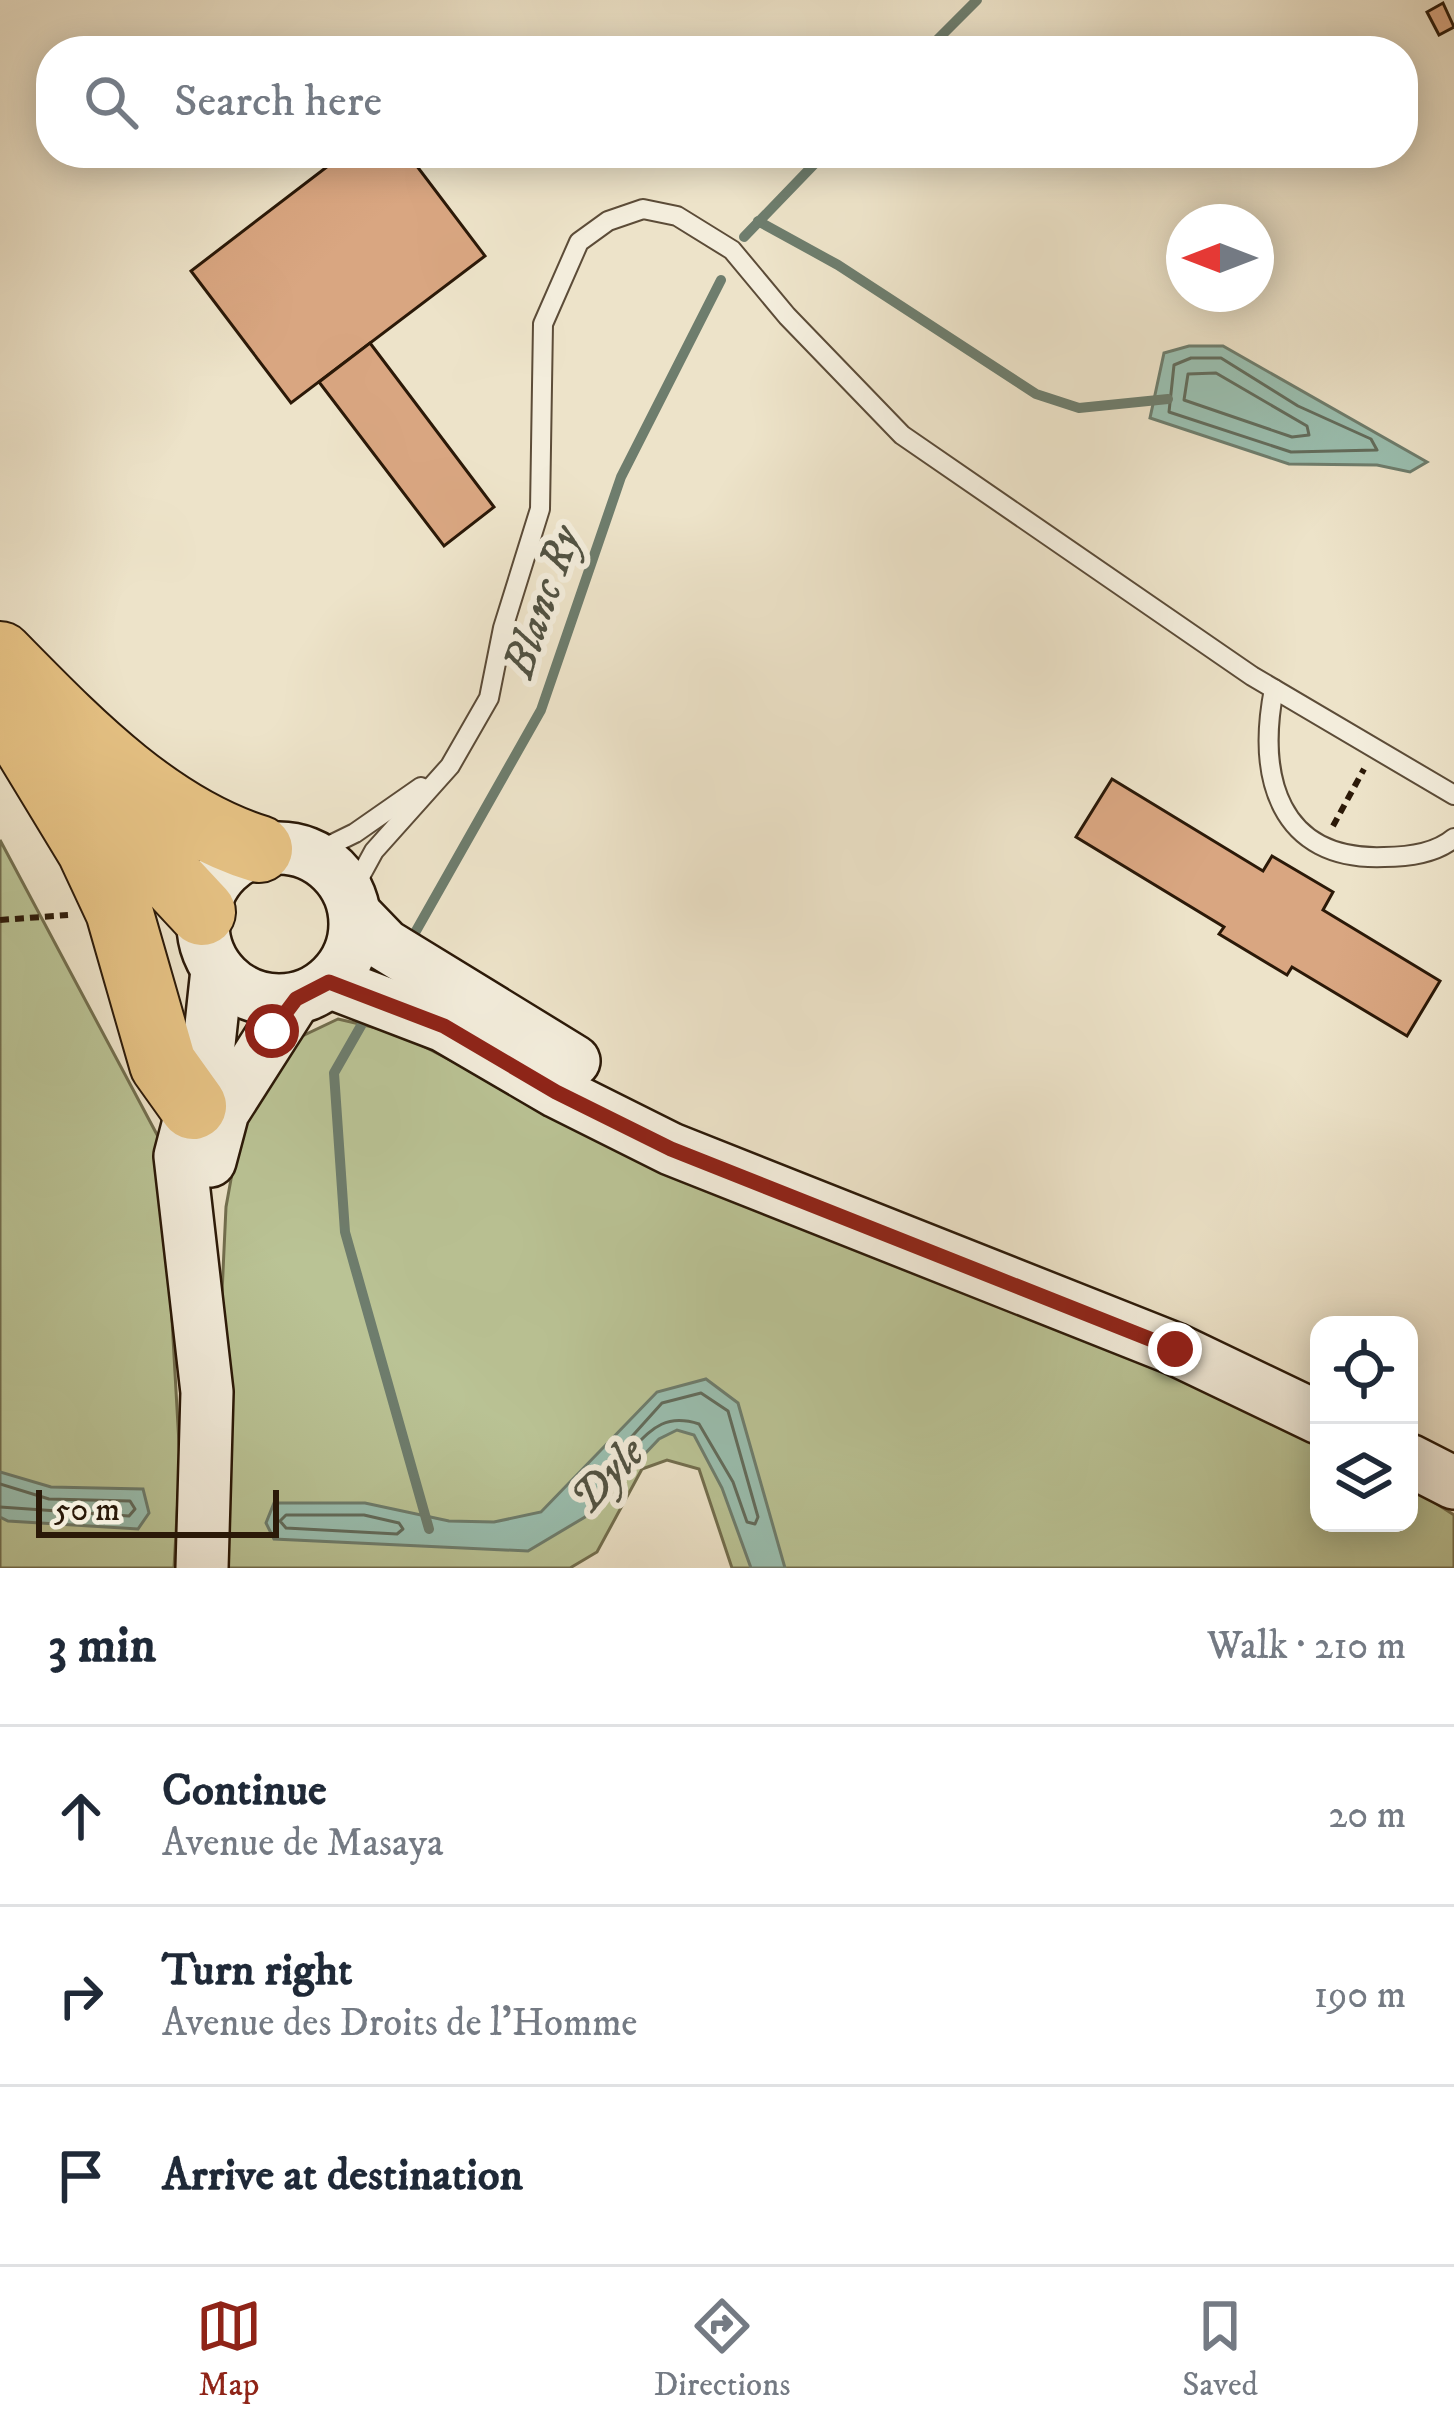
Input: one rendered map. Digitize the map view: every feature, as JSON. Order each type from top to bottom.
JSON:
[{"type":"highway","points":[[0,604],[78,698],[96,744]]},
{"type":"highway","points":[[0,655],[159,801],[218,836],[285,852]]},
{"type":"highway","points":[[6,712],[90,848],[119,911],[163,1064],[193,1106]]},
{"type":"highway","points":[[6,712],[93,793],[209,941]]},
{"type":"main road","points":[[202,1568],[207,1392],[194,1256],[182,1210],[180,1156],[209,1044],[209,941],[222,873],[285,852],[334,871],[352,904],[386,945],[569,1059],[687,1119],[1185,1317],[1310,1376]]},
{"type":"main road","points":[[194,1256],[223,1112],[312,990],[350,951],[352,904]]},
{"type":"main road","points":[[209,941],[252,996],[312,990],[444,1026],[556,1092],[671,1149],[1175,1349],[1310,1414]]},
{"type":"main road","points":[[1411,1424],[1454,1444]]},
{"type":"main road","points":[[1418,1465],[1454,1483]]},
{"type":"lane","points":[[352,904],[374,851],[450,766],[489,698],[503,628],[540,509],[544,325],[579,242],[608,220],[644,208],[676,216],[732,250],[787,316],[902,434],[1274,689],[1454,796]]},
{"type":"lane","points":[[1274,689],[1265,735],[1268,773],[1287,815],[1323,847],[1360,858],[1408,857],[1454,838]]},
{"type":"lane","points":[[285,852],[355,833],[450,766]]},
{"type":"path","points":[[1323,847],[1376,749]]},
{"type":"path","points":[[0,920],[119,911]]},
{"type":"shaded area","points":[[0,840],[162,1144],[180,1461],[174,1568],[0,1568]]},
{"type":"shaded area","points":[[338,1019],[398,1033],[556,1115],[1310,1431],[1310,1532],[1418,1532],[1418,1492],[1454,1515],[1454,1568],[732,1568],[699,1469],[667,1460],[642,1469],[597,1552],[570,1568],[226,1568],[222,1293],[226,1207],[240,1129],[294,1040]]},
{"type":"water","points":[[1189,346],[1223,346],[1427,462],[1410,472],[1377,465],[1289,464],[1150,418],[1164,353]]},
{"type":"water","name":"Dyle","points":[[706,1379],[738,1403],[785,1568],[751,1568],[722,1488],[694,1435],[677,1430],[659,1439],[585,1517],[528,1551],[274,1539],[266,1523],[274,1503],[365,1503],[449,1521],[494,1522],[541,1512],[657,1392]]},
{"type":"water","points":[[0,1472],[51,1487],[143,1489],[149,1513],[138,1529],[8,1521],[0,1517]]},
{"type":"building","points":[[1443,3],[1454,27],[1439,35],[1427,12]]},
{"type":"building","points":[[325,168],[418,168],[485,256],[291,403],[191,271]]},
{"type":"building","points":[[370,343],[494,507],[444,546],[319,382]]},
{"type":"building","points":[[1112,779],[1263,871],[1272,856],[1333,892],[1323,910],[1440,981],[1407,1036],[1292,967],[1287,975],[1219,934],[1224,927],[1076,837]]},
{"type":"waterway","points":[[941,36],[977,0]]},
{"type":"waterway","points":[[744,237],[811,168]]},
{"type":"waterway","points":[[758,221],[838,265],[1036,394],[1079,408],[1168,399]]},
{"type":"waterway","name":"Blanc Ry","points":[[412,938],[541,710],[621,477],[721,280]]},
{"type":"waterway","name":"Blanc Ry","points":[[362,1024],[334,1073],[345,1232],[429,1529]]},
{"type":"route","points":[[272,1031],[296,999],[329,982],[386,1002],[444,1026],[556,1092],[671,1149],[1175,1349]]}]
